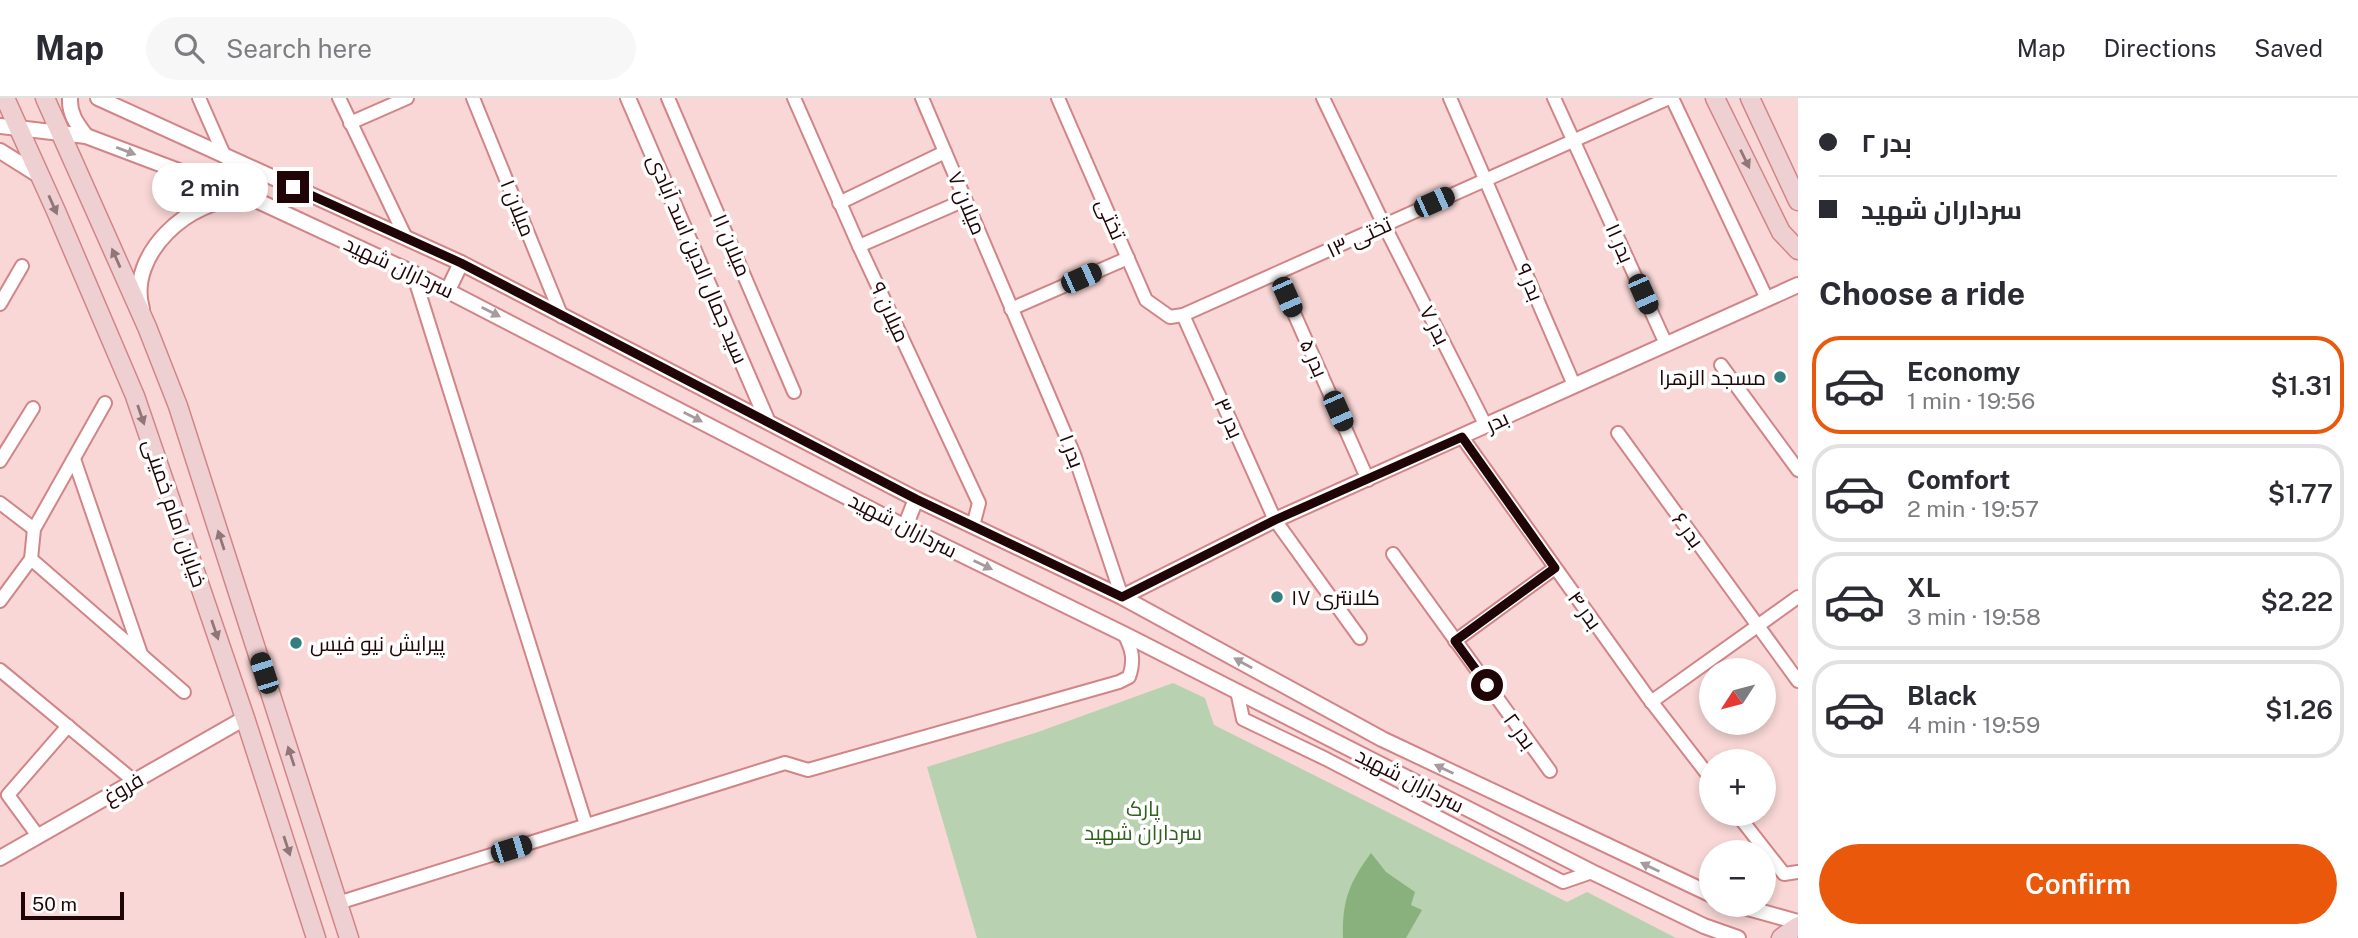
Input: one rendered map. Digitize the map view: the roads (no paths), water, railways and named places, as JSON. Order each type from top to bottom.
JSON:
[{"type":"main road","name":"خیابان امام خمینی","points":[[5,98],[9,127],[40,176],[135,396],[245,718],[316,938]]},
{"type":"main road","name":"خیابان امام خمینی","points":[[45,98],[147,327],[178,406],[349,938]]},
{"type":"main road","points":[[1715,98],[1782,232],[1798,250]]},
{"type":"main road","points":[[1750,98],[1798,201]]},
{"type":"main road","points":[[299,883],[329,873]]},
{"type":"main road","points":[[1781,938],[1798,924]]},
{"type":"street","points":[[70,98],[69,108],[74,120],[86,136]]},
{"type":"street","name":"سرداران شهید","points":[[98,98],[461,263],[916,499],[1122,597],[1382,739],[1699,889]]},
{"type":"street","points":[[199,98],[225,157]]},
{"type":"street","points":[[339,98],[406,238]]},
{"type":"street","points":[[350,123],[407,98]]},
{"type":"street","name":"میلان ۱","points":[[473,98],[562,317]]},
{"type":"street","name":"سید جمال الدین اسد آبادی","points":[[628,98],[767,420]]},
{"type":"street","name":"میلان ۱۱","points":[[668,98],[794,392]]},
{"type":"street","name":"میلان ۹","points":[[794,98],[839,203],[979,503],[973,526]]},
{"type":"street","name":"میلان ۷","points":[[922,98],[1012,309]]},
{"type":"street","name":"تختی","points":[[1058,98],[1146,300],[1170,317],[1183,315]]},
{"type":"street","name":"بدر ۷","points":[[1323,98],[1486,426]]},
{"type":"street","name":"بدر ۹","points":[[1450,98],[1574,385]]},
{"type":"street","name":"بدر ۱۱","points":[[1554,98],[1666,344]]},
{"type":"street","points":[[1670,98],[1767,299]]},
{"type":"street","name":"تختی ۱۳","points":[[1183,315],[1670,98]]},
{"type":"street","name":"سرداران شهید","points":[[9,127],[86,136],[258,201],[413,273],[905,527],[1124,634],[1592,872],[1704,926],[1738,938]]},
{"type":"street","points":[[0,151],[40,176]]},
{"type":"street","points":[[839,203],[945,152]]},
{"type":"street","points":[[147,327],[140,303],[143,269],[165,235],[183,220],[207,206],[228,199],[258,201]]},
{"type":"street","points":[[859,246],[965,200]]},
{"type":"street","points":[[1012,309],[1128,258]]},
{"type":"street","points":[[448,290],[461,263]]},
{"type":"street","points":[[0,304],[22,265]]},
{"type":"street","points":[[413,273],[586,825]]},
{"type":"street","name":"بدر ۵","points":[[1277,275],[1368,480]]},
{"type":"street","name":"بدر","points":[[1122,597],[1275,520],[1798,285]]},
{"type":"street","name":"بدر ۱","points":[[1012,309],[1075,457],[1122,597]]},
{"type":"street","name":"بدر ۳","points":[[1183,315],[1275,520],[1360,638]]},
{"type":"street","points":[[1721,365],[1798,470]]},
{"type":"street","points":[[0,601],[32,559],[34,529],[106,403]]},
{"type":"street","points":[[0,461],[33,408]]},
{"type":"street","name":"بدر ۶","points":[[1618,433],[1798,681]]},
{"type":"street","name":"بدر ۴","points":[[1462,437],[1651,702],[1699,763]]},
{"type":"street","points":[[74,459],[141,654]]},
{"type":"street","points":[[905,527],[916,499]]},
{"type":"street","points":[[0,503],[34,529]]},
{"type":"street","name":"بدر ۲","points":[[1393,554],[1550,771]]},
{"type":"street","points":[[32,559],[184,692]]},
{"type":"street","points":[[1455,641],[1555,568]]},
{"type":"street","points":[[1651,702],[1798,597]]},
{"type":"street","points":[[338,903],[785,762],[808,770],[1119,682],[1129,677],[1133,666],[1132,650],[1124,634]]},
{"type":"street","points":[[0,670],[134,781]]},
{"type":"street","points":[[1237,691],[1243,719],[1563,882],[1592,872]]},
{"type":"street","name":"فروغ","points":[[1,855],[245,718]]},
{"type":"street","points":[[38,836],[8,795],[68,726]]},
{"type":"street","points":[[1746,826],[1784,874],[1798,872]]},
{"type":"street","points":[[1776,917],[1798,924]]},
{"type":"place","name":"مسجد الزهرا","points":[[1780,377]]},
{"type":"place","name":"کلانتری ۱۷","points":[[1277,597]]},
{"type":"place","name":"پیرایش نیو فیس","points":[[296,643]]},
{"type":"park label","name":"پارک سرداران شهید","points":[[1143,820]]}]
